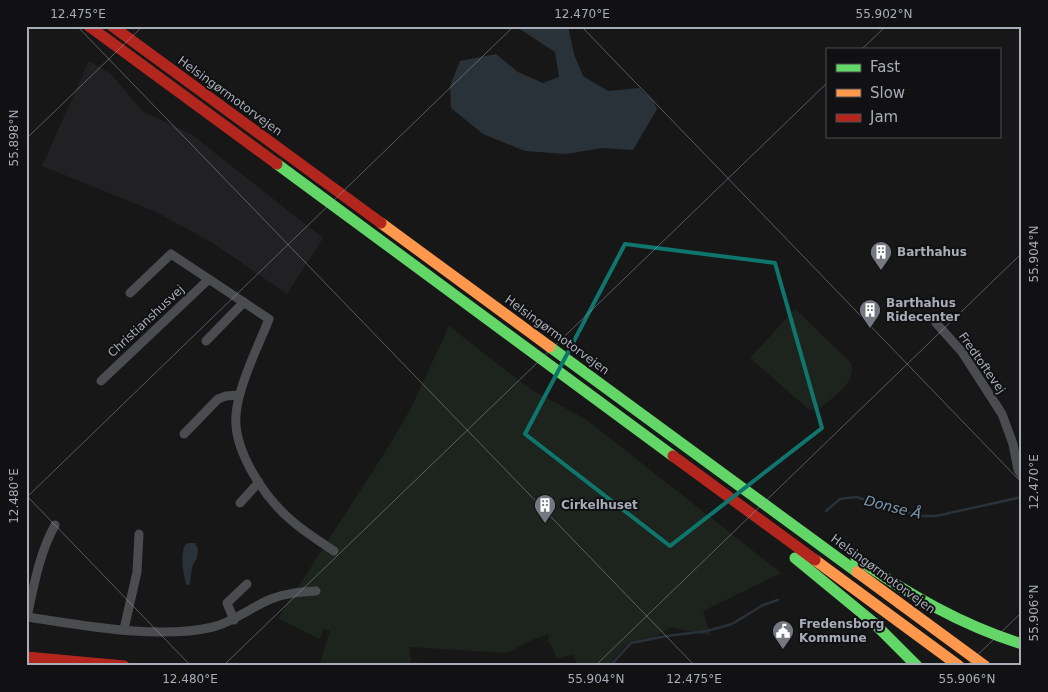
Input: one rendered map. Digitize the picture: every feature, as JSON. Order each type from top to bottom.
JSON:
[{"type":"main road","points":[[88,26],[959,666]]},
{"type":"main road","name":"Helsingørmotorvejen","points":[[112,26],[985,666]]},
{"type":"main road","points":[[681,444],[730,469],[880,574],[938,611],[1000,638],[1022,644]]},
{"type":"main road","points":[[713,485],[759,527],[844,598],[917,666]]},
{"type":"main road","points":[[26,657],[124,666]]},
{"type":"street","points":[[130,293],[172,254],[270,319],[239,395],[235,417],[238,438],[246,461],[282,512],[292,522],[334,551]]},
{"type":"street","name":"Christianshusvej","points":[[100,381],[209,279]]},
{"type":"street","points":[[206,341],[244,302]]},
{"type":"street","name":"Fredtoftevej","points":[[936,323],[962,352],[1002,414],[1014,444],[1018,470],[1022,476]]},
{"type":"street","points":[[184,434],[218,399],[239,395]]},
{"type":"street","points":[[240,503],[259,482]]},
{"type":"street","points":[[55,525],[46,542],[37,570],[27,617],[99,628],[152,631],[193,630],[214,627],[234,620],[270,599],[289,593],[316,591]]},
{"type":"street","points":[[124,629],[137,572],[139,534]]},
{"type":"street","points":[[234,620],[227,603],[248,584]]},
{"type":"highlighted area","points":[[625,244],[775,263],[822,428],[670,546],[525,434]]},
{"type":"shaded area","points":[[515,26],[568,26],[574,54],[583,76],[608,91],[639,88],[653,101],[657,109],[633,150],[602,148],[566,154],[525,151],[483,134],[451,108],[450,86],[460,61],[496,54],[518,72],[543,83],[559,77],[555,52]]},
{"type":"shaded area","points":[[89,61],[111,74],[142,111],[191,134],[323,238],[287,294],[211,242],[154,211],[42,166]]},
{"type":"shaded area","points":[[795,309],[851,363],[852,370],[846,384],[835,396],[816,411],[807,408],[750,358]]},
{"type":"shaded area","points":[[449,326],[530,389],[587,420],[781,573],[703,611],[711,636],[670,627],[656,637],[629,642],[607,666],[576,666],[573,655],[556,658],[554,650],[548,641],[549,634],[532,640],[507,653],[409,647],[411,665],[414,661],[425,666],[319,666],[330,631],[324,628],[320,639],[278,618],[389,446],[411,408]]},
{"type":"shaded area","points":[[188,543],[195,543],[198,549],[197,558],[192,567],[190,584],[188,585],[186,584],[182,559],[183,549]]},
{"type":"waterway","name":"Donse Å","points":[[826,511],[840,499],[856,497],[920,516],[936,516],[1022,497]]},
{"type":"waterway","name":"Donse Å","points":[[610,666],[631,643],[707,631],[732,624],[763,605],[778,600]]},
{"type":"traffic: fast","points":[[277,164],[673,456]]},
{"type":"traffic: fast","points":[[550,347],[857,572]]},
{"type":"traffic: fast","points":[[795,558],[874,623],[917,666]]},
{"type":"traffic: fast","points":[[856,558],[895,584],[956,618],[1022,644]]},
{"type":"traffic: slow","points":[[381,223],[550,347]]},
{"type":"traffic: slow","points":[[815,560],[959,666]]},
{"type":"traffic: slow","points":[[857,572],[985,666]]},
{"type":"traffic: jam","points":[[89,26],[277,164]]},
{"type":"traffic: jam","points":[[112,26],[381,223]]},
{"type":"traffic: jam","points":[[673,456],[815,560]]},
{"type":"traffic: jam","points":[[26,657],[124,666]]},
{"type":"place","name":"Barthahus","points":[[881,271]]},
{"type":"place","name":"Barthahus Ridecenter","points":[[870,329]]},
{"type":"place","name":"Cirkelhuset","points":[[545,524]]},
{"type":"place","name":"Fredensborg Kommune","points":[[783,650]]}]
